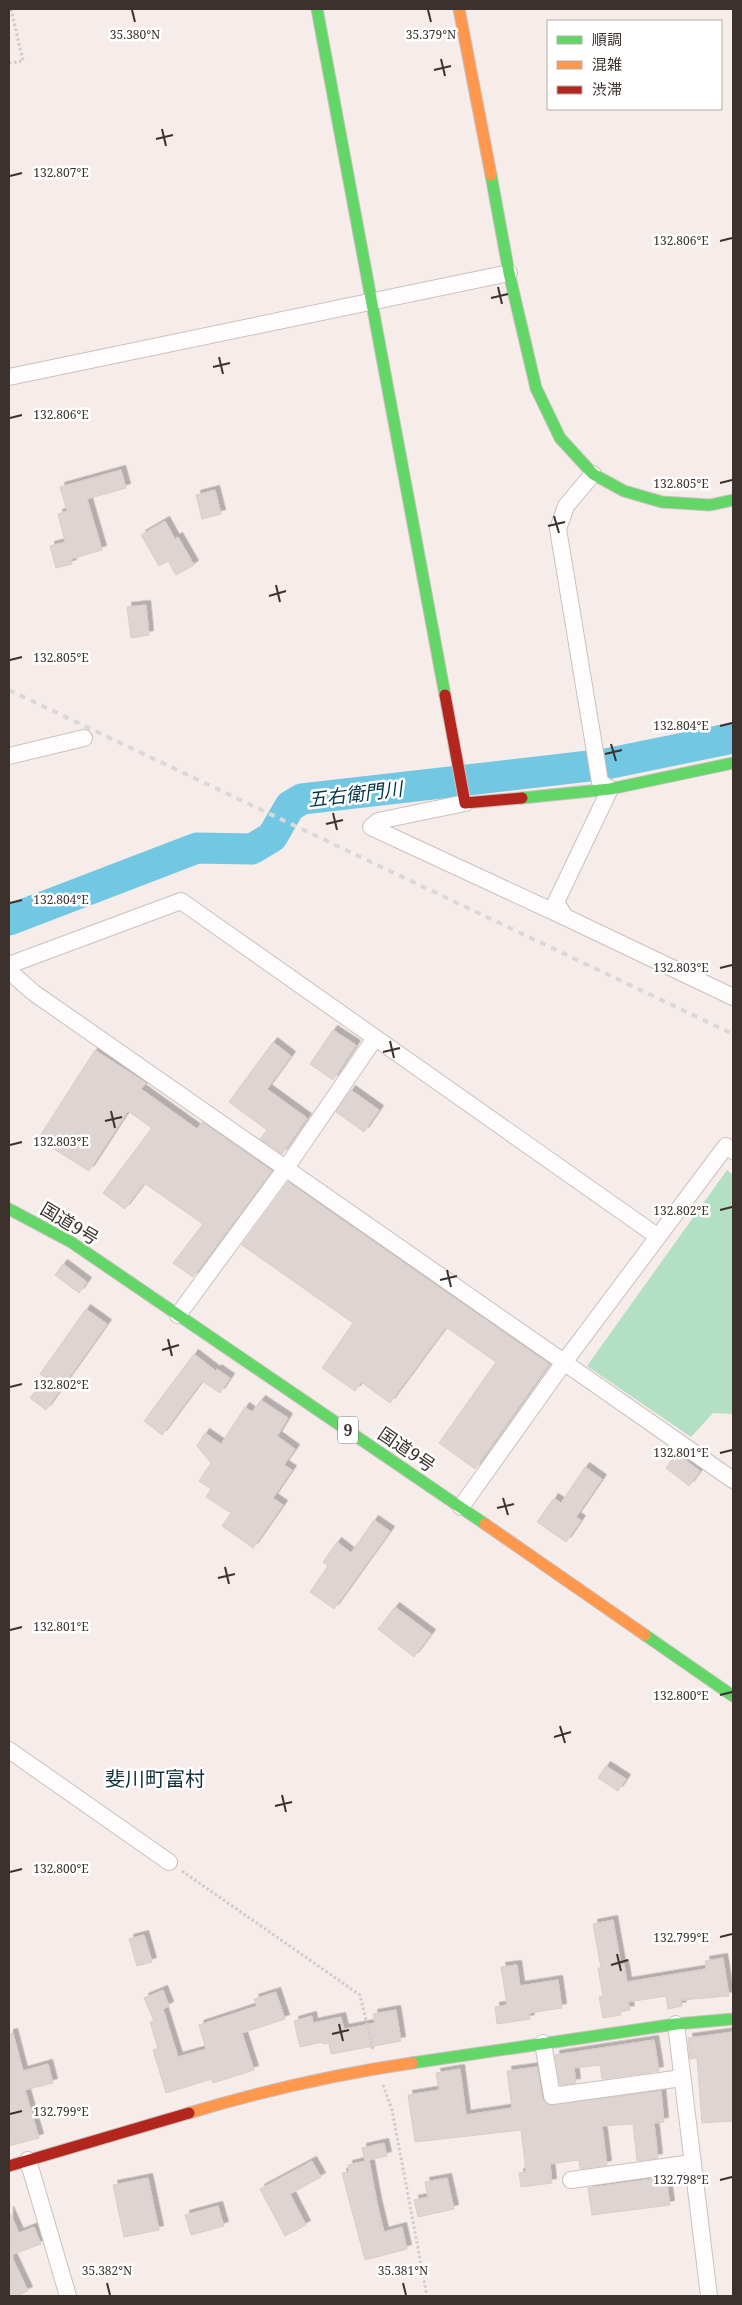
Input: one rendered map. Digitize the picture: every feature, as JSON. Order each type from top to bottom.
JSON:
[{"type":"main road","points":[[317,9],[466,803],[610,789],[733,763]]},
{"type":"main road","points":[[459,9],[509,273],[536,388],[560,438],[593,474],[624,492],[662,502],[710,505],[733,500]]},
{"type":"main road","name":"国道9号","points":[[9,1209],[71,1242],[461,1507],[681,1659],[730,1700]]},
{"type":"main road","points":[[9,2166],[236,2099],[378,2068],[676,2024],[733,2019]]},
{"type":"street","points":[[9,377],[509,273]]},
{"type":"street","points":[[566,917],[556,902],[610,789],[600,782],[558,529],[566,506],[593,474]]},
{"type":"street","points":[[9,756],[84,738]]},
{"type":"street","points":[[466,803],[378,821],[371,827],[733,997]]},
{"type":"street","points":[[9,965],[181,900],[657,1236]]},
{"type":"street","points":[[9,971],[34,993],[565,1361],[733,1480]]},
{"type":"street","points":[[178,1315],[286,1168],[375,1038]]},
{"type":"street","points":[[461,1507],[657,1236],[726,1146],[733,1151]]},
{"type":"street","points":[[9,1750],[169,1862]]},
{"type":"street","points":[[676,2024],[709,2296]]},
{"type":"street","points":[[543,2043],[552,2096],[682,2078]]},
{"type":"street","points":[[28,2160],[68,2296]]},
{"type":"street","points":[[571,2180],[692,2163]]},
{"type":"path","points":[[9,64],[23,61],[11,9]]},
{"type":"path","points":[[169,1862],[360,1995],[378,2068],[392,2110],[427,2296]]},
{"type":"green space","points":[[727,1170],[733,1175],[733,1414],[713,1413],[691,1437],[587,1366]]},
{"type":"building","points":[[121,470],[126,488],[87,499],[102,550],[71,559],[72,564],[56,568],[50,546],[65,542],[58,514],[67,511],[60,487]]},
{"type":"building","points":[[215,490],[221,514],[202,519],[196,495]]},
{"type":"building","points":[[165,521],[175,539],[178,537],[194,565],[176,575],[168,561],[159,566],[141,535]]},
{"type":"building","points":[[146,605],[149,635],[131,638],[127,607]]},
{"type":"building","points":[[333,1030],[356,1045],[333,1080],[310,1064]]},
{"type":"building","points":[[273,1042],[291,1056],[267,1089],[307,1118],[282,1154],[260,1139],[267,1130],[229,1102]]},
{"type":"building","points":[[95,1050],[146,1083],[141,1089],[197,1129],[202,1122],[272,1171],[193,1277],[173,1263],[203,1224],[144,1183],[125,1209],[103,1193],[152,1128],[128,1111],[89,1171],[38,1139]]},
{"type":"building","points":[[351,1090],[379,1110],[364,1132],[336,1112]]},
{"type":"building","points":[[288,1182],[549,1364],[475,1469],[439,1443],[496,1362],[446,1327],[390,1403],[361,1382],[355,1391],[322,1368],[353,1323],[242,1245]]},
{"type":"building","points":[[63,1264],[87,1282],[79,1293],[55,1275]]},
{"type":"building","points":[[86,1309],[107,1324],[46,1410],[30,1398],[45,1378],[40,1374]]},
{"type":"building","points":[[194,1354],[216,1371],[217,1369],[230,1378],[220,1393],[202,1381],[162,1435],[144,1421]]},
{"type":"building","points":[[261,1400],[288,1418],[277,1436],[295,1449],[284,1465],[292,1470],[273,1498],[283,1505],[253,1548],[222,1526],[231,1513],[206,1497],[211,1489],[199,1481],[211,1463],[197,1446],[205,1433],[221,1444],[245,1407],[252,1412]]},
{"type":"building","points":[[676,1453],[700,1471],[689,1486],[666,1468]]},
{"type":"building","points":[[585,1467],[602,1479],[576,1517],[581,1520],[566,1542],[537,1522],[554,1498],[561,1503]]},
{"type":"building","points":[[374,1520],[390,1531],[334,1609],[310,1592],[328,1566],[323,1562],[337,1542],[351,1553]]},
{"type":"building","points":[[395,1607],[431,1634],[414,1657],[378,1629]]},
{"type":"building","points":[[606,1766],[626,1779],[618,1791],[598,1778]]},
{"type":"building","points":[[613,1920],[621,1965],[624,1964],[627,1982],[706,1969],[705,1961],[723,1958],[729,1996],[681,2000],[682,2006],[668,2009],[666,1996],[628,2002],[630,2010],[621,2011],[621,2015],[603,2018],[599,1997],[603,1996],[598,1968],[601,1968],[593,1924]]},
{"type":"building","points":[[144,1935],[152,1962],[137,1966],[129,1939]]},
{"type":"building","points":[[517,1965],[520,1986],[558,1980],[562,2008],[529,2013],[530,2019],[497,2024],[495,2007],[507,2005],[501,1967]]},
{"type":"building","points":[[163,1990],[169,2006],[163,2009],[178,2057],[206,2049],[199,2025],[257,2006],[254,1999],[276,1992],[285,2019],[242,2033],[254,2070],[213,2083],[212,2079],[166,2093],[153,2050],[158,2048],[150,2022],[154,2021],[144,1998]]},
{"type":"building","points":[[396,2010],[401,2041],[331,2054],[329,2043],[323,2044],[322,2042],[300,2047],[294,2021],[312,2016],[313,2023],[341,2017],[344,2029],[375,2023],[373,2014]]},
{"type":"building","points":[[733,2032],[733,2121],[702,2123],[697,2058],[690,2059],[688,2038]]},
{"type":"building","points":[[13,2033],[23,2071],[48,2064],[53,2083],[25,2090],[39,2138],[9,2146],[9,2034]]},
{"type":"building","points":[[654,2040],[659,2071],[602,2079],[600,2065],[574,2068],[576,2083],[560,2085],[555,2055]]},
{"type":"building","points":[[537,2067],[542,2098],[549,2105],[661,2091],[664,2122],[654,2123],[658,2158],[637,2161],[633,2124],[602,2126],[607,2165],[580,2169],[579,2160],[550,2164],[552,2183],[521,2187],[519,2173],[526,2172],[521,2130],[415,2142],[408,2095],[439,2090],[436,2073],[460,2069],[466,2115],[512,2108],[507,2071]]},
{"type":"building","points":[[384,2143],[387,2156],[369,2160],[377,2203],[384,2232],[402,2227],[407,2249],[365,2260],[342,2173],[349,2172],[348,2165],[365,2161],[362,2148]]},
{"type":"building","points":[[312,2161],[321,2177],[290,2194],[306,2225],[285,2236],[260,2189]]},
{"type":"building","points":[[666,2177],[670,2205],[592,2215],[588,2188]]},
{"type":"building","points":[[148,2178],[159,2230],[124,2237],[113,2185]]},
{"type":"building","points":[[447,2178],[454,2209],[418,2217],[414,2200],[428,2197],[425,2182]]},
{"type":"building","points":[[218,2206],[224,2226],[191,2235],[185,2215]]},
{"type":"building","points":[[9,2211],[19,2233],[34,2227],[41,2244],[11,2255],[28,2291],[16,2296],[9,2296]]},
{"type":"waterway","name":"五右衛門川","points":[[9,920],[197,848],[252,849],[272,837],[290,806],[302,799],[606,764],[733,738]]},
{"type":"railway","points":[[9,690],[733,1034]]},
{"type":"traffic: fast","points":[[317,9],[445,695]]},
{"type":"traffic: fast","points":[[491,175],[509,273],[536,388],[560,438],[593,474],[624,491],[662,502],[710,505],[733,500]]},
{"type":"traffic: fast","points":[[522,798],[610,789],[733,763]]},
{"type":"traffic: fast","points":[[9,1209],[71,1242],[485,1524]]},
{"type":"traffic: fast","points":[[645,1635],[733,1696]]},
{"type":"traffic: fast","points":[[412,2063],[676,2024],[733,2019]]},
{"type":"traffic: slow","points":[[459,9],[491,175]]},
{"type":"traffic: slow","points":[[485,1524],[645,1635]]},
{"type":"traffic: slow","points":[[189,2113],[244,2097],[300,2084],[412,2063]]},
{"type":"traffic: jam","points":[[445,695],[465,803],[522,798]]},
{"type":"traffic: jam","points":[[9,2166],[189,2113]]},
{"type":"district","name":"斐川町富村","points":[[155,1778]]}]
